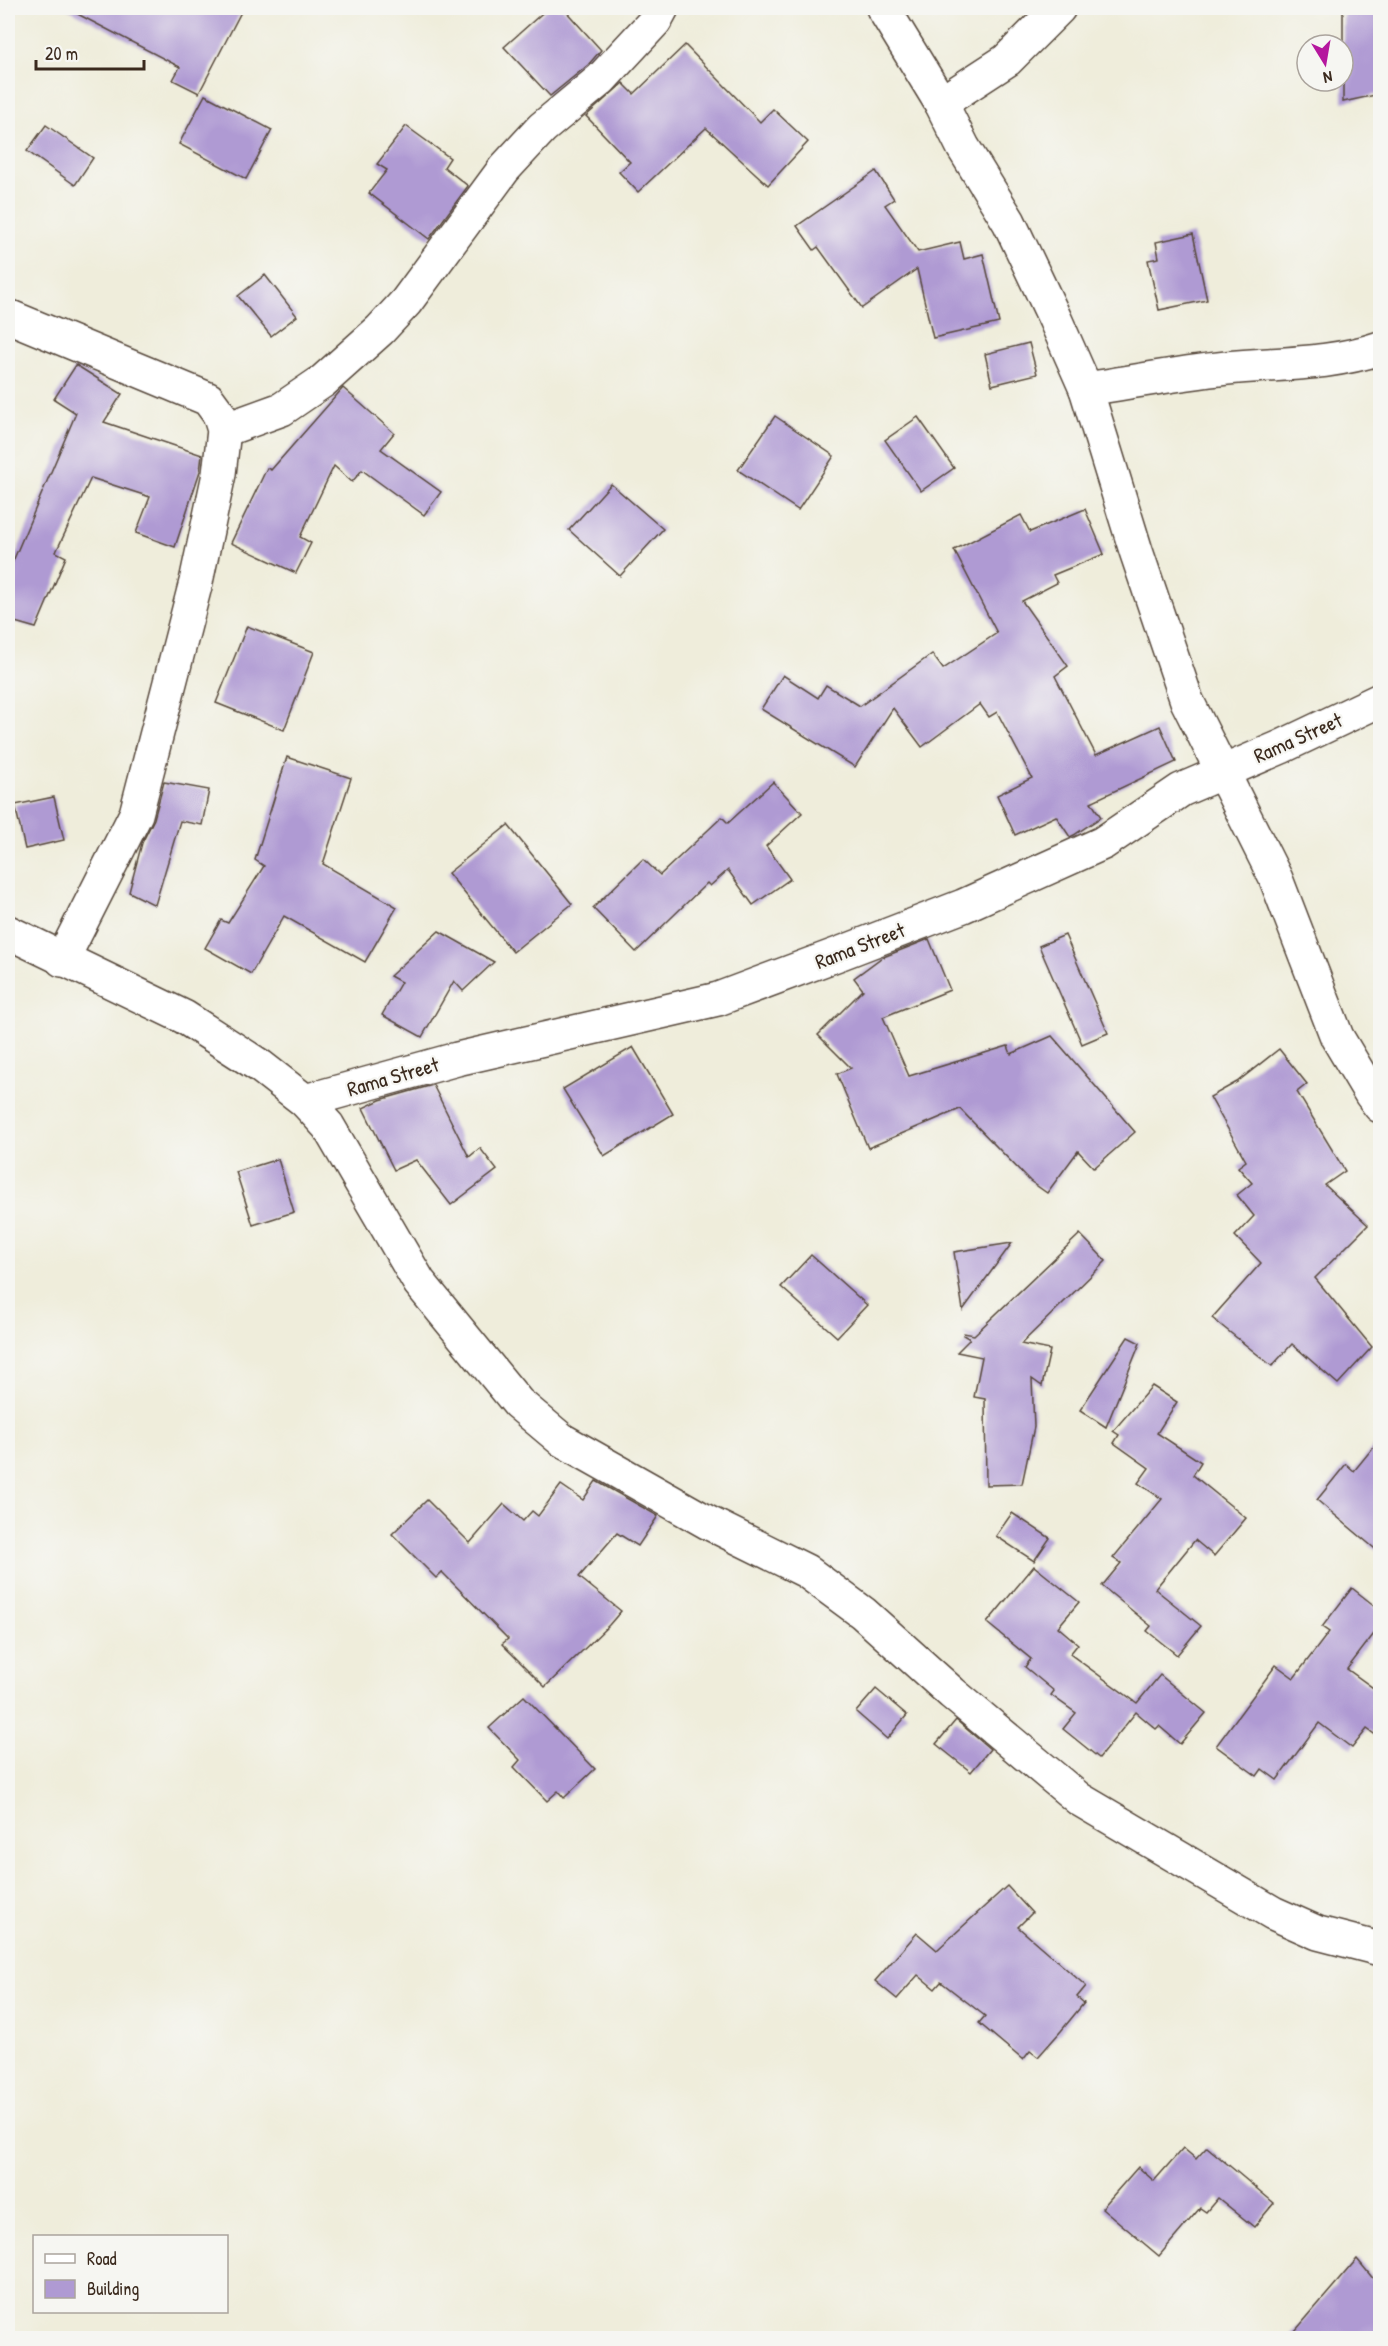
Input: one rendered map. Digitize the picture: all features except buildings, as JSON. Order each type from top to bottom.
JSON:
[{"type":"street","points":[[224,430],[282,409],[323,381],[380,330],[406,302],[504,169],[542,128],[601,79],[655,21],[662,8]]},
{"type":"street","points":[[883,8],[941,103],[963,147],[1010,222],[1086,388],[1136,551],[1186,701],[1276,879],[1337,1037],[1380,1106]]},
{"type":"street","points":[[941,103],[1007,60],[1059,8]]},
{"type":"street","points":[[8,316],[208,399],[219,414],[224,430],[219,474],[196,582],[136,814],[62,960]]},
{"type":"street","points":[[1086,388],[1227,368],[1316,363],[1359,356],[1380,348]]},
{"type":"street","name":"Rama Street","points":[[305,1101],[457,1059],[718,999],[963,906],[1103,843],[1181,790],[1281,747],[1380,700]]},
{"type":"street","points":[[8,932],[184,1017],[260,1066],[305,1101],[328,1126],[419,1282],[519,1403],[562,1440],[707,1522],[806,1571],[863,1613],[952,1693],[1079,1799],[1273,1913],[1318,1933],[1380,1948]]}]
